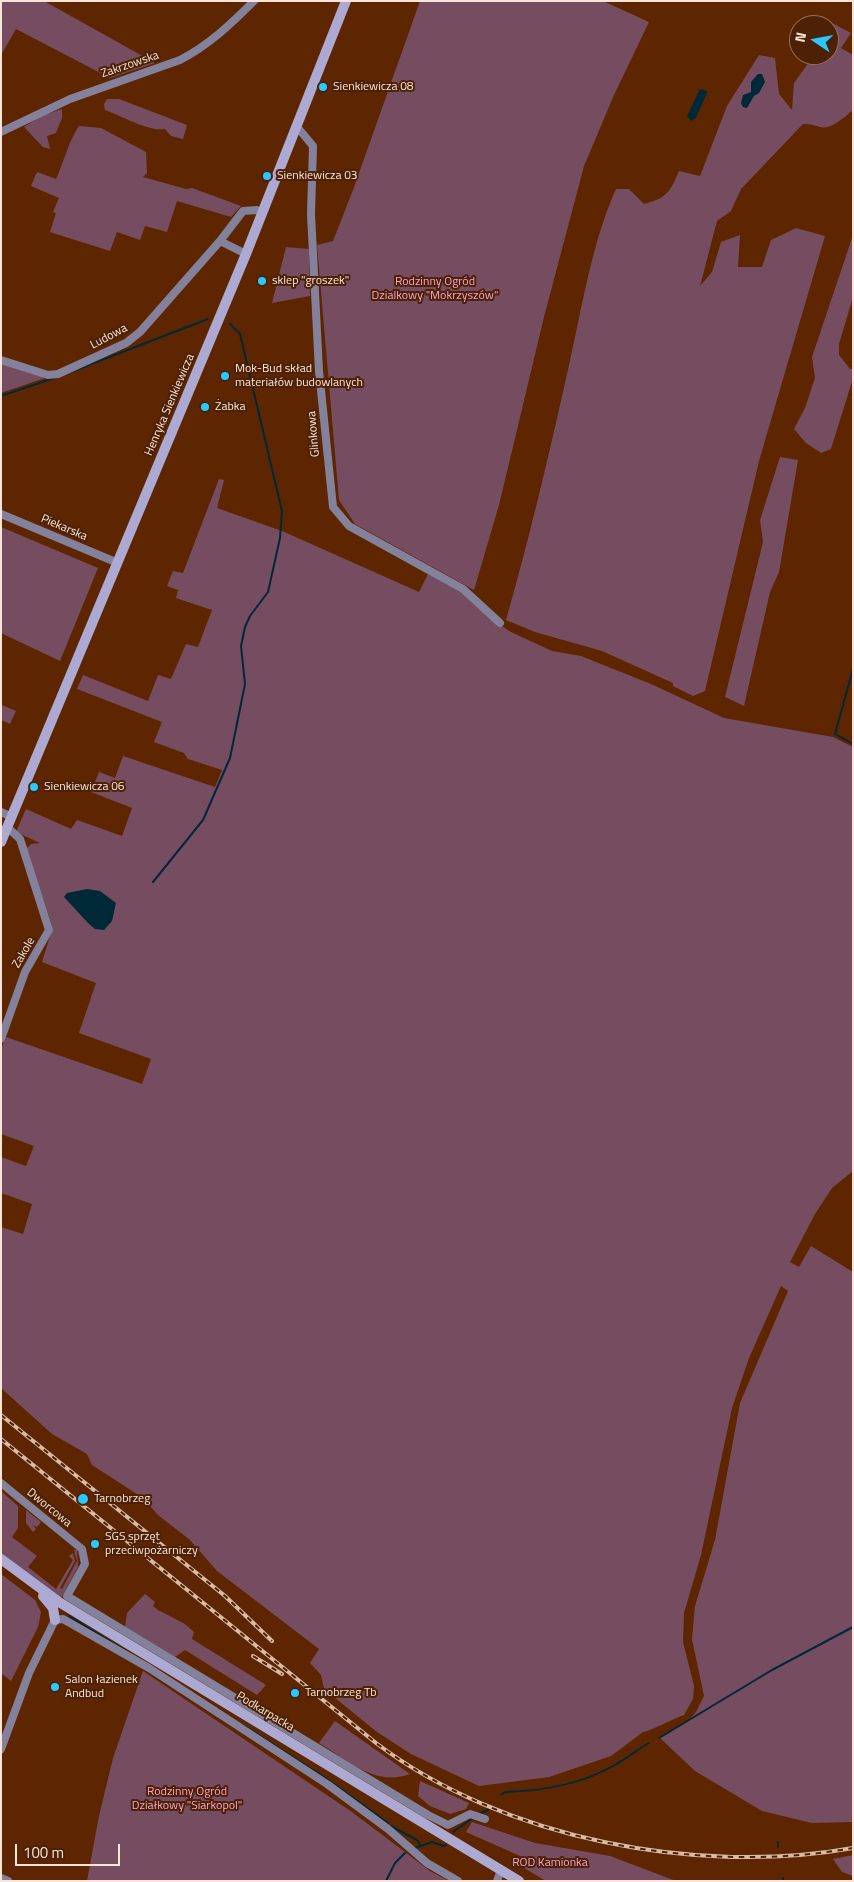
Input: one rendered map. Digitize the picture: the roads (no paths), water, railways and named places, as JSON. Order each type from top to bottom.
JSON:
[{"type":"main road","name":"Henryka Sienkiewicza","points":[[1,842],[298,128],[346,1]]},
{"type":"main road","name":"Podkarpacka","points":[[1,1559],[37,1587],[519,1881]]},
{"type":"main road","points":[[37,1587],[51,1605],[55,1620]]},
{"type":"street","name":"Zakrzowska","points":[[1,132],[70,99],[180,60],[224,31],[254,1]]},
{"type":"street","name":"Glinkowa","points":[[298,128],[313,146],[311,214],[319,371],[333,507],[348,526],[463,589],[500,622]]},
{"type":"street","name":"Ludowa","points":[[1,360],[48,375],[58,374],[126,343],[140,332],[243,211],[257,210],[263,213]]},
{"type":"street","points":[[220,240],[246,254]]},
{"type":"street","name":"Piekarska","points":[[1,514],[118,563]]},
{"type":"street","points":[[1,812],[12,817]]},
{"type":"street","name":"Zakole","points":[[1,1039],[25,972],[49,930],[20,839],[7,828]]},
{"type":"street","name":"Dworcowa","points":[[1,1483],[85,1553],[85,1564],[67,1596],[428,1815],[448,1825],[470,1814],[485,1820]]},
{"type":"street","points":[[1,1749],[29,1673],[55,1620],[67,1620],[165,1678],[327,1784],[391,1832],[418,1856],[458,1881]]},
{"type":"street","points":[[497,1881],[501,1870]]},
{"type":"street","points":[[1,1878],[8,1881]]},
{"type":"water","points":[[758,74],[762,74],[765,82],[747,108],[743,107],[741,103],[743,95],[751,92],[751,82]]},
{"type":"water","points":[[700,89],[707,91],[707,93],[696,118],[691,121],[687,116]]},
{"type":"water","points":[[87,889],[100,891],[116,903],[112,921],[104,930],[95,929],[64,897],[67,893]]},
{"type":"waterway","points":[[68,373],[208,319]]},
{"type":"waterway","points":[[153,882],[203,820],[230,758],[245,684],[241,646],[245,627],[250,616],[268,592],[280,538],[282,511],[240,334],[230,324]]},
{"type":"waterway","points":[[1,396],[54,378]]},
{"type":"waterway","points":[[853,669],[835,734],[853,744]]},
{"type":"waterway","points":[[69,1616],[131,1654]]},
{"type":"waterway","points":[[659,1738],[772,1670],[853,1627]]},
{"type":"waterway","points":[[243,1725],[327,1779],[388,1823]]},
{"type":"waterway","points":[[501,1795],[505,1792],[533,1790],[588,1778],[613,1766],[649,1743]]},
{"type":"waterway","points":[[481,1813],[488,1810]]},
{"type":"waterway","points":[[453,1832],[473,1818]]},
{"type":"waterway","points":[[391,1826],[417,1840],[421,1846]]},
{"type":"waterway","points":[[415,1848],[432,1842],[443,1846],[446,1845]]},
{"type":"waterway","points":[[778,1842],[778,1847]]},
{"type":"waterway","points":[[386,1881],[395,1863],[405,1853]]},
{"type":"railway","points":[[1,1415],[225,1596],[272,1641]]},
{"type":"railway","points":[[1,1439],[376,1743],[427,1776],[482,1804],[542,1826],[604,1842],[667,1852],[731,1857],[793,1855],[853,1848]]},
{"type":"railway","points":[[253,1656],[282,1674]]},
{"type":"place","name":"Sienkiewicza 08","points":[[323,87]]},
{"type":"place","name":"Sienkiewicza 03","points":[[267,176]]},
{"type":"place","name":"sklep \"groszek\"","points":[[262,281]]},
{"type":"place","name":"Mok-Bud skład materiałów budowlanych","points":[[225,376]]},
{"type":"place","name":"Żabka","points":[[205,407]]},
{"type":"place","name":"Sienkiewicza 06","points":[[34,787]]},
{"type":"place","name":"Tarnobrzeg","points":[[83,1499]]},
{"type":"place","name":"SGS sprzęt przeciwpożarniczy","points":[[95,1544]]},
{"type":"place","name":"Salon łazienek Andbud","points":[[55,1687]]},
{"type":"place","name":"Tarnobrzeg Tb","points":[[295,1693]]},
{"type":"park label","name":"Rodzinny Ogród Dzialkowy \"Mokrzyszów\"","points":[[435,289]]},
{"type":"park label","name":"Rodzinny Ogród Działkowy \"Siarkopol\"","points":[[187,1799]]},
{"type":"park label","name":"ROD Kamionka","points":[[550,1863]]}]
